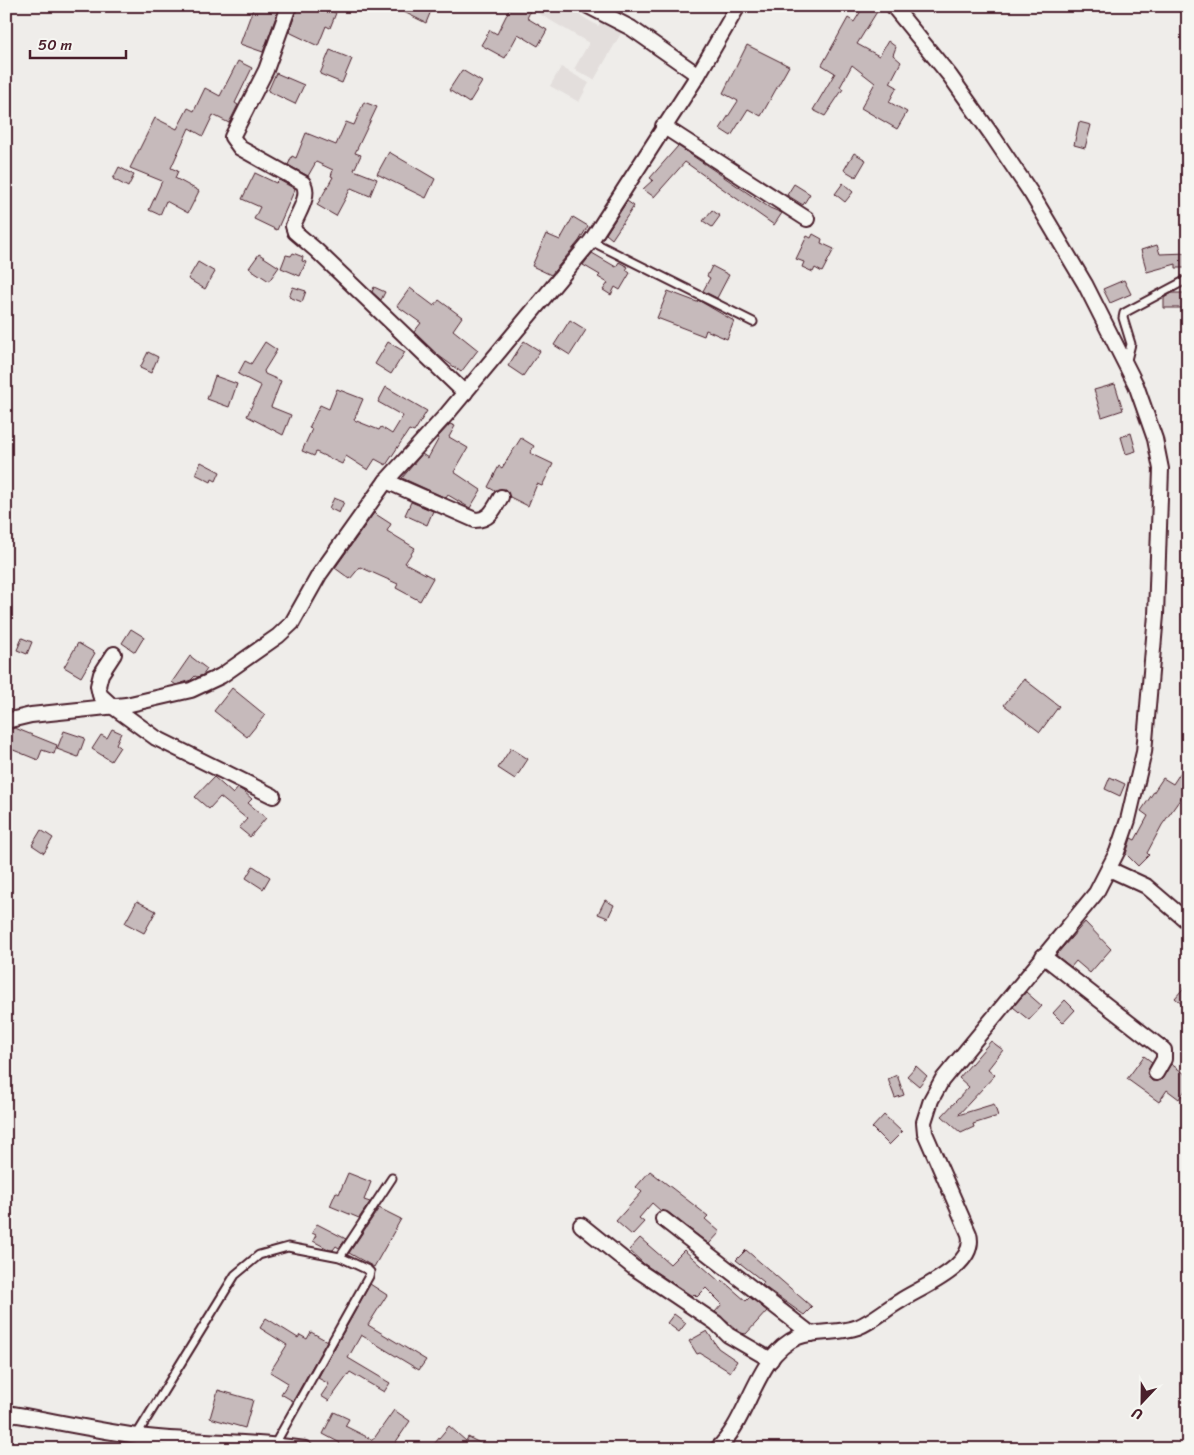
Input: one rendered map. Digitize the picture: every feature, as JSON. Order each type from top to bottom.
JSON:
[{"type":"street","points":[[289,6],[266,70],[232,136],[240,148],[303,183],[306,191],[292,226],[295,232],[465,393]]},
{"type":"street","points":[[588,6],[631,28],[698,75]]},
{"type":"street","points":[[6,721],[32,715],[144,702],[191,690],[221,676],[278,636],[292,623],[319,575],[386,481],[465,393],[591,240],[663,126],[698,75],[738,6]]},
{"type":"street","points":[[717,1449],[732,1433],[771,1360],[781,1348],[793,1340],[811,1334],[863,1325],[944,1276],[966,1254],[970,1245],[969,1234],[924,1133],[924,1122],[934,1093],[942,1080],[1096,893],[1110,868],[1122,837],[1142,766],[1152,678],[1161,469],[1149,417],[1126,365],[1085,284],[1031,193],[950,76],[893,6]]},
{"type":"street","points":[[663,126],[807,219]]},
{"type":"street","points":[[386,481],[475,520],[484,520],[490,515],[501,497]]},
{"type":"street","points":[[114,654],[101,674],[98,686],[100,695],[112,706],[156,738],[273,796]]},
{"type":"street","points":[[1110,868],[1146,886],[1188,922]]},
{"type":"street","points":[[1043,956],[1164,1050],[1164,1059],[1156,1073]]},
{"type":"street","points":[[663,1219],[811,1334]]},
{"type":"street","points":[[581,1225],[633,1267],[716,1323],[728,1335],[771,1360]]},
{"type":"street","points":[[6,1413],[189,1445],[275,1444],[305,1449]]},
{"type":"lane","points":[[591,240],[753,322]]},
{"type":"lane","points":[[1126,365],[1131,344],[1123,318],[1124,313],[1188,279]]},
{"type":"lane","points":[[340,1257],[392,1178]]},
{"type":"lane","points":[[136,1436],[235,1275],[259,1255],[288,1247],[340,1257],[368,1270],[370,1272],[369,1276],[275,1444]]},
{"type":"shaded area","points":[[533,6],[565,6],[598,26],[603,18],[623,30],[594,80],[574,69],[589,43],[531,9]]},
{"type":"shaded area","points":[[561,67],[589,83],[579,102],[550,86]]},
{"type":"building","points":[[254,6],[280,6],[263,52],[240,44]]},
{"type":"building","points":[[298,6],[319,6],[336,13],[330,28],[326,26],[318,46],[289,32]]},
{"type":"building","points":[[392,6],[433,6],[426,23]]},
{"type":"building","points":[[511,6],[520,6],[530,12],[527,18],[547,30],[538,46],[518,34],[505,58],[481,45],[490,30],[497,34]]},
{"type":"building","points":[[854,6],[878,6],[878,10],[857,44],[879,56],[888,41],[896,47],[893,55],[901,62],[890,83],[897,87],[889,102],[907,112],[897,129],[861,108],[875,83],[852,65],[840,87],[843,89],[825,116],[813,110],[835,73],[822,65],[848,18],[854,22],[861,11]]},
{"type":"building","points":[[747,45],[789,66],[761,116],[748,109],[731,136],[720,129],[738,101],[723,93]]},
{"type":"building","points":[[330,50],[352,59],[342,83],[320,74]]},
{"type":"building","points":[[238,61],[252,68],[235,103],[238,105],[229,123],[213,115],[203,136],[189,128],[171,168],[178,171],[175,178],[199,191],[188,213],[166,201],[160,215],[149,210],[162,181],[130,168],[155,118],[177,129],[188,108],[194,111],[205,88],[220,96]]},
{"type":"building","points":[[462,70],[482,82],[469,103],[449,90]]},
{"type":"building","points":[[276,73],[304,85],[295,104],[268,91]]},
{"type":"building","points":[[364,102],[377,107],[355,153],[361,155],[354,170],[377,179],[370,196],[351,188],[336,216],[317,205],[333,177],[331,176],[333,170],[316,162],[308,176],[288,165],[292,156],[296,158],[306,133],[336,145],[346,122],[354,125]]},
{"type":"building","points":[[1079,122],[1091,125],[1085,148],[1074,145]]},
{"type":"building","points":[[678,146],[770,208],[782,213],[774,225],[685,162],[654,197],[643,189],[653,180],[650,178]]},
{"type":"building","points":[[389,152],[435,179],[426,198],[377,174]]},
{"type":"building","points":[[854,153],[866,160],[856,177],[844,170]]},
{"type":"building","points":[[119,167],[134,175],[128,187],[113,179]]},
{"type":"building","points":[[255,173],[276,183],[279,180],[295,189],[277,230],[254,219],[260,207],[242,199]]},
{"type":"building","points":[[843,183],[853,192],[845,202],[835,194]]},
{"type":"building","points":[[794,184],[810,194],[803,205],[787,195]]},
{"type":"building","points":[[627,201],[634,206],[612,239],[606,234]]},
{"type":"building","points":[[712,210],[720,216],[712,227],[703,221]]},
{"type":"building","points":[[573,217],[588,226],[579,241],[551,275],[532,266],[546,234],[560,240]]},
{"type":"building","points":[[813,234],[822,239],[821,243],[834,249],[822,272],[815,268],[813,272],[802,267],[804,262],[796,259],[807,236],[811,238]]},
{"type":"building","points":[[1157,245],[1160,254],[1188,253],[1188,268],[1176,268],[1176,264],[1147,272],[1141,250]]},
{"type":"building","points":[[293,253],[303,257],[302,261],[306,262],[300,276],[281,268],[286,255],[291,256]]},
{"type":"building","points":[[592,253],[616,267],[619,262],[628,267],[626,270],[630,273],[620,290],[615,287],[611,295],[603,290],[608,283],[598,277],[600,275],[583,265]]},
{"type":"building","points":[[259,254],[279,267],[269,281],[249,268]]},
{"type":"building","points":[[198,262],[215,272],[205,289],[188,279]]},
{"type":"building","points":[[712,266],[729,275],[717,298],[703,291],[710,278],[707,276]]},
{"type":"building","points":[[1124,280],[1131,294],[1110,303],[1103,289]]},
{"type":"building","points":[[293,287],[306,291],[302,302],[289,297]]},
{"type":"building","points":[[374,287],[385,292],[381,300],[372,292]]},
{"type":"building","points":[[410,288],[434,306],[439,300],[462,317],[453,330],[478,350],[461,372],[435,353],[414,332],[421,323],[397,306]]},
{"type":"building","points":[[668,291],[697,302],[698,300],[734,321],[727,339],[706,330],[704,336],[657,318]]},
{"type":"building","points":[[1172,293],[1188,293],[1188,308],[1164,308],[1164,298]]},
{"type":"building","points":[[570,320],[586,330],[570,355],[554,345]]},
{"type":"building","points":[[524,341],[540,351],[523,376],[508,366]]},
{"type":"building","points":[[265,342],[277,350],[264,371],[265,374],[281,381],[271,407],[291,415],[283,435],[247,416],[261,386],[238,374],[245,361],[251,364]]},
{"type":"building","points":[[388,342],[405,352],[391,374],[375,364]]},
{"type":"building","points":[[148,352],[158,357],[151,373],[140,368]]},
{"type":"building","points":[[215,376],[237,384],[229,407],[207,399]]},
{"type":"building","points":[[1115,384],[1123,410],[1102,417],[1094,390]]},
{"type":"building","points":[[386,387],[427,411],[414,432],[409,430],[386,465],[375,459],[368,470],[346,456],[342,464],[316,452],[314,456],[302,451],[312,429],[309,428],[320,405],[329,409],[337,389],[363,399],[354,420],[379,430],[381,427],[392,434],[403,416],[378,402]]},
{"type":"building","points":[[450,424],[455,426],[449,437],[468,448],[454,472],[481,490],[470,508],[448,495],[446,498],[402,478],[422,454],[428,458],[438,437]]},
{"type":"building","points":[[1131,433],[1136,451],[1126,454],[1121,437]]},
{"type":"building","points":[[521,438],[534,446],[530,453],[553,464],[542,486],[537,484],[528,506],[510,497],[505,489],[495,491],[488,487],[499,466],[502,468]]},
{"type":"building","points":[[201,462],[220,472],[216,481],[212,479],[211,482],[195,474]]},
{"type":"building","points":[[334,498],[344,502],[339,513],[329,508]]},
{"type":"building","points":[[411,502],[433,511],[427,525],[405,515]]},
{"type":"building","points":[[374,513],[391,524],[387,531],[415,548],[405,563],[433,578],[420,601],[396,588],[398,584],[360,567],[350,579],[335,568]]},
{"type":"building","points":[[131,629],[144,637],[135,652],[122,643]]},
{"type":"building","points":[[22,638],[32,642],[27,654],[17,650]]},
{"type":"building","points":[[78,643],[95,653],[81,677],[64,667]]},
{"type":"building","points":[[190,656],[207,669],[203,675],[195,676],[191,680],[176,685],[172,682]]},
{"type":"building","points":[[1024,679],[1059,706],[1040,732],[1004,705]]},
{"type":"building","points":[[232,688],[265,715],[247,737],[214,711]]},
{"type":"building","points":[[15,728],[57,745],[54,754],[42,750],[38,760],[6,747],[7,730]]},
{"type":"building","points":[[112,729],[121,733],[116,744],[120,747],[111,761],[92,749],[101,735],[107,738]]},
{"type":"building","points":[[64,731],[85,738],[78,757],[57,749]]},
{"type":"building","points":[[511,748],[528,759],[515,779],[498,768]]},
{"type":"building","points":[[1188,761],[1188,788],[1162,825],[1147,853],[1149,855],[1138,866],[1126,854],[1131,838],[1135,840],[1148,816],[1141,811],[1163,778],[1173,784]]},
{"type":"building","points":[[214,777],[233,794],[238,788],[243,791],[252,799],[248,803],[266,818],[250,837],[239,828],[247,819],[220,797],[209,809],[195,797]]},
{"type":"building","points":[[1110,777],[1125,784],[1120,796],[1105,789]]},
{"type":"building","points":[[41,830],[53,838],[44,853],[32,845]]},
{"type":"building","points":[[253,866],[270,877],[263,889],[246,878]]},
{"type":"building","points":[[605,900],[614,905],[608,918],[598,914]]},
{"type":"building","points":[[137,901],[156,911],[144,933],[125,923]]},
{"type":"building","points":[[1085,922],[1111,949],[1090,973],[1076,961],[1071,967],[1056,955]]},
{"type":"building","points":[[1188,983],[1188,1010],[1175,998]]},
{"type":"building","points":[[1026,992],[1042,1006],[1029,1020],[1013,1007]]},
{"type":"building","points":[[1065,1000],[1075,1010],[1063,1023],[1053,1013]]},
{"type":"building","points":[[991,1041],[1003,1050],[988,1069],[995,1075],[958,1115],[994,1104],[998,1116],[973,1124],[974,1127],[961,1133],[942,1116],[969,1087],[959,1078]]},
{"type":"building","points":[[1144,1056],[1152,1062],[1147,1073],[1152,1081],[1161,1080],[1171,1064],[1188,1076],[1188,1086],[1179,1099],[1167,1090],[1159,1102],[1127,1079]]},
{"type":"building","points":[[916,1066],[927,1076],[919,1086],[907,1076]]},
{"type":"building","points":[[897,1075],[904,1095],[895,1098],[888,1079]]},
{"type":"building","points":[[884,1115],[902,1132],[889,1145],[872,1128]]},
{"type":"building","points":[[650,1171],[708,1216],[705,1219],[720,1232],[709,1244],[668,1212],[661,1211],[652,1203],[639,1218],[644,1222],[632,1235],[616,1221],[642,1192],[636,1187]]},
{"type":"building","points":[[348,1173],[371,1182],[364,1200],[370,1202],[359,1218],[330,1206],[336,1192],[339,1194]]},
{"type":"building","points":[[379,1208],[401,1219],[374,1267],[349,1253]]},
{"type":"building","points":[[317,1224],[346,1239],[339,1248],[336,1246],[333,1250],[330,1250],[313,1241],[316,1235],[312,1233]]},
{"type":"building","points":[[640,1238],[670,1264],[684,1250],[720,1282],[722,1280],[746,1301],[750,1297],[767,1311],[746,1334],[741,1333],[715,1312],[722,1304],[706,1288],[697,1297],[694,1294],[692,1296],[644,1264],[629,1250]]},
{"type":"building","points":[[746,1250],[812,1307],[804,1315],[762,1285],[764,1282],[736,1260]]},
{"type":"building","points":[[370,1284],[387,1295],[368,1325],[426,1360],[419,1370],[361,1335],[348,1358],[390,1383],[384,1392],[350,1372],[329,1401],[321,1396],[329,1384],[318,1378]]},
{"type":"building","points":[[674,1314],[686,1323],[679,1332],[667,1323]]},
{"type":"building","points":[[266,1318],[298,1338],[300,1335],[307,1339],[311,1332],[327,1341],[293,1401],[281,1394],[288,1383],[270,1372],[287,1345],[260,1328]]},
{"type":"building","points":[[707,1331],[718,1348],[737,1361],[730,1372],[700,1353],[697,1354],[689,1341]]},
{"type":"building","points":[[218,1390],[253,1400],[245,1428],[210,1418]]},
{"type":"building","points":[[394,1410],[410,1421],[391,1449],[344,1449],[338,1446],[340,1443],[323,1434],[334,1412],[349,1419],[345,1426],[373,1440]]},
{"type":"building","points":[[449,1426],[466,1441],[468,1437],[492,1449],[430,1449]]}]
